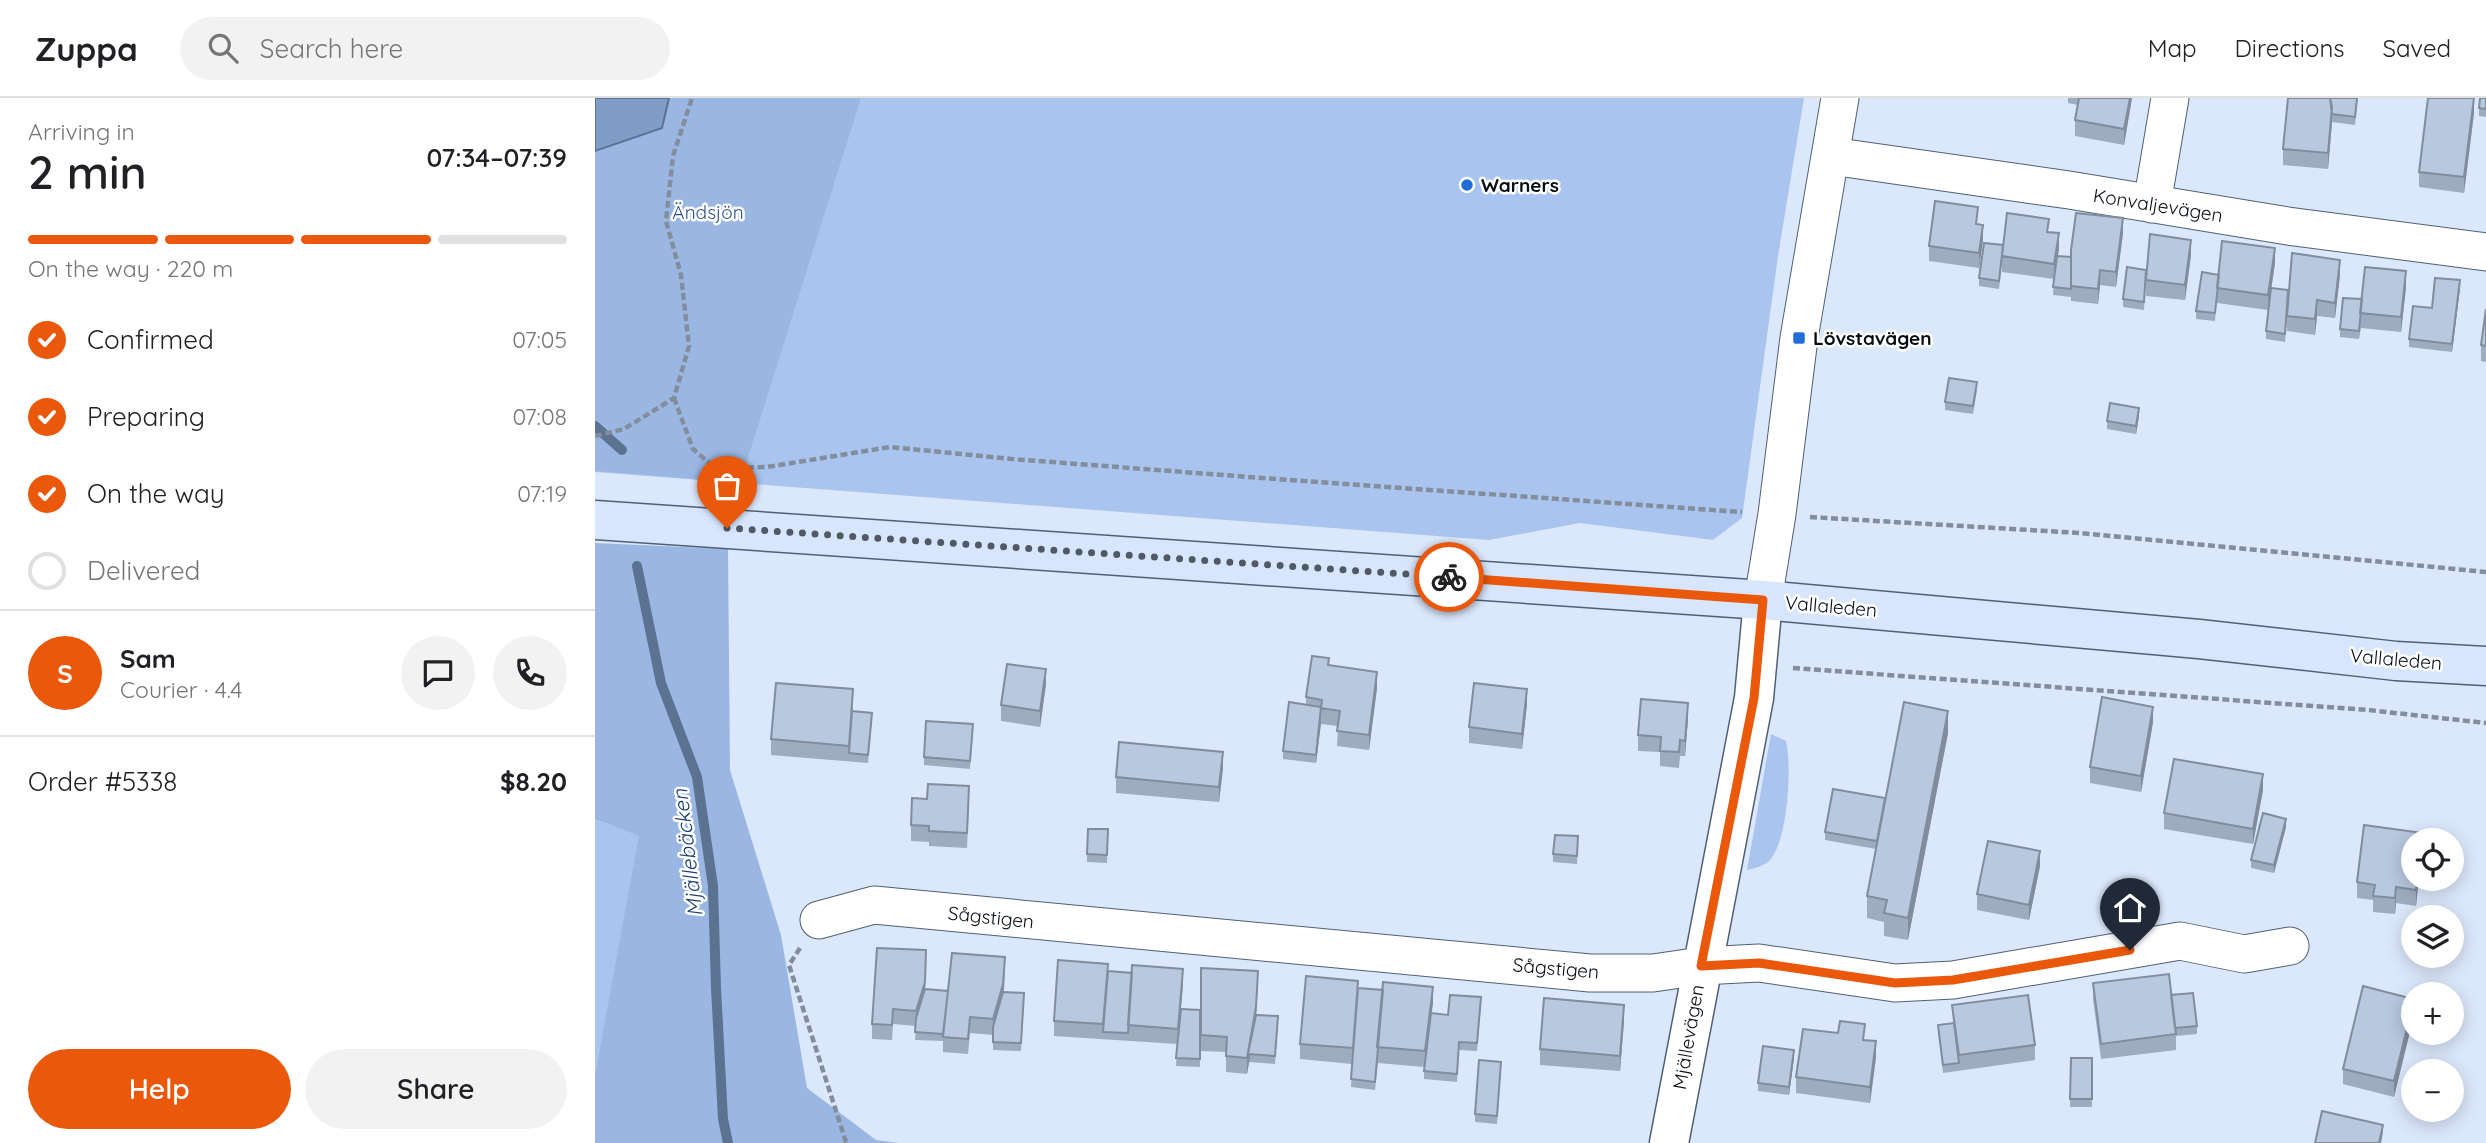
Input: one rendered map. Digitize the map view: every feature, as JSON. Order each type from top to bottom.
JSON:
[{"type":"main road","name":"Vallaleden","points":[[595,520],[1763,600],[2199,639],[2396,661],[2486,666]]},
{"type":"street","points":[[1763,600],[1777,514],[1799,338],[1840,98]]},
{"type":"street","points":[[2152,204],[2169,98]]},
{"type":"street","name":"Konvaljevägen","points":[[1831,156],[2069,190],[2288,226],[2486,252]]},
{"type":"street","name":"Mjällevägen","points":[[1669,1143],[1754,698],[1763,600]]},
{"type":"street","name":"Sågstigen","points":[[819,920],[874,905],[1590,973],[1653,973],[1701,966],[1759,963],[1895,983],[1953,980],[2180,941],[2244,954],[2290,947]]},
{"type":"path","points":[[692,98],[673,156],[666,221],[681,275],[689,346],[674,398],[693,449],[715,468],[767,467],[890,447],[1095,465],[1841,520],[2080,533],[2486,572]]},
{"type":"path","points":[[595,436],[624,429],[674,398]]},
{"type":"path","points":[[1758,666],[2368,710],[2486,723]]},
{"type":"path","points":[[819,920],[789,965],[846,1142],[849,1143]]},
{"type":"green space","points":[[595,98],[1804,98],[1778,256],[1742,518],[1713,540],[1580,523],[1489,540],[595,472]]},
{"type":"green space","name":"Ändsjön","points":[[669,98],[861,98],[740,483],[595,471],[595,151],[662,128]]},
{"type":"green space","points":[[595,543],[728,549],[730,770],[781,935],[807,1088],[876,1140],[899,1143],[595,1143],[595,1074],[639,836],[595,819]]},
{"type":"green space","points":[[1771,734],[1786,741],[1788,753],[1785,819],[1777,849],[1771,859],[1763,865],[1747,870]]},
{"type":"green space","points":[[595,819],[640,836],[595,1074]]},
{"type":"shaded area","points":[[595,98],[669,98],[662,128],[595,151]]},
{"type":"building","points":[[2079,98],[2130,98],[2124,129],[2075,120]]},
{"type":"building","points":[[2288,98],[2330,98],[2332,107],[2328,153],[2283,149]]},
{"type":"building","points":[[2330,98],[2357,98],[2355,117],[2332,114]]},
{"type":"building","points":[[2428,98],[2474,98],[2464,177],[2419,172]]},
{"type":"building","points":[[2480,98],[2486,98],[2486,109],[2479,108]]},
{"type":"building","points":[[1935,201],[1978,207],[1976,224],[1983,225],[1979,253],[1929,246]]},
{"type":"building","points":[[2007,213],[2049,219],[2047,232],[2059,233],[2054,264],[2002,256]]},
{"type":"building","points":[[2076,213],[2123,218],[2116,272],[2100,270],[2098,289],[2071,286],[2071,250]]},
{"type":"building","points":[[2150,234],[2191,240],[2185,285],[2146,280]]},
{"type":"building","points":[[2222,241],[2275,248],[2268,295],[2217,288]]},
{"type":"building","points":[[1984,243],[2003,245],[1999,281],[1979,278]]},
{"type":"building","points":[[2292,253],[2340,260],[2335,303],[2317,300],[2315,319],[2287,316]]},
{"type":"building","points":[[2057,256],[2071,257],[2071,289],[2053,287]]},
{"type":"building","points":[[2127,267],[2146,270],[2144,302],[2123,299]]},
{"type":"building","points":[[2365,267],[2406,271],[2401,317],[2360,313]]},
{"type":"building","points":[[2202,272],[2219,275],[2215,313],[2196,311]]},
{"type":"building","points":[[2435,278],[2460,280],[2452,344],[2409,339],[2413,306],[2432,308]]},
{"type":"building","points":[[2271,288],[2288,290],[2285,334],[2266,331]]},
{"type":"building","points":[[2343,298],[2362,299],[2359,331],[2340,329]]},
{"type":"building","points":[[2486,309],[2486,346],[2481,345]]},
{"type":"building","points":[[1949,378],[1977,382],[1973,406],[1945,402]]},
{"type":"building","points":[[2110,403],[2139,408],[2136,426],[2107,421]]},
{"type":"building","points":[[1312,656],[1329,658],[1328,665],[1377,672],[1369,735],[1337,731],[1340,711],[1321,708],[1322,700],[1306,697]]},
{"type":"building","points":[[1007,664],[1046,669],[1040,711],[1001,705]]},
{"type":"building","points":[[776,683],[853,689],[849,746],[771,739]]},
{"type":"building","points":[[1474,683],[1527,689],[1522,734],[1469,727]]},
{"type":"building","points":[[2102,697],[2153,707],[2141,776],[2090,767]]},
{"type":"building","points":[[1641,699],[1688,703],[1685,741],[1680,740],[1679,752],[1660,751],[1661,737],[1638,735]]},
{"type":"building","points":[[1289,702],[1321,707],[1316,755],[1283,751]]},
{"type":"building","points":[[1904,702],[1948,711],[1908,918],[1884,913],[1887,900],[1867,896]]},
{"type":"building","points":[[852,711],[872,713],[868,755],[849,753]]},
{"type":"building","points":[[926,721],[973,724],[970,761],[924,757]]},
{"type":"building","points":[[1119,742],[1223,752],[1219,787],[1116,777]]},
{"type":"building","points":[[2174,759],[2263,774],[2253,829],[2164,813]]},
{"type":"building","points":[[928,784],[969,786],[967,833],[929,831],[929,826],[911,825],[912,798],[927,799]]},
{"type":"building","points":[[1833,789],[1885,798],[1877,841],[1825,832]]},
{"type":"building","points":[[2263,813],[2286,819],[2274,865],[2251,860]]},
{"type":"building","points":[[2364,825],[2401,830],[2401,888],[2396,887],[2395,898],[2373,896],[2375,885],[2357,882]]},
{"type":"building","points":[[1088,829],[1108,829],[1107,855],[1087,854]]},
{"type":"building","points":[[1555,835],[1578,836],[1577,856],[1553,854]]},
{"type":"building","points":[[1988,841],[2040,851],[2029,905],[1977,894]]},
{"type":"building","points":[[877,948],[926,950],[925,982],[916,1011],[893,1009],[892,1025],[872,1024]]},
{"type":"building","points":[[952,953],[1005,957],[1003,984],[993,1019],[970,1017],[968,1039],[943,1037]]},
{"type":"building","points":[[1058,960],[1108,964],[1103,1024],[1054,1021]]},
{"type":"building","points":[[1132,965],[1183,969],[1178,1029],[1128,1025]]},
{"type":"building","points":[[1201,968],[1258,971],[1256,1007],[1247,1058],[1226,1056],[1227,1037],[1201,1035]]},
{"type":"building","points":[[1108,971],[1132,973],[1128,1033],[1103,1032]]},
{"type":"building","points":[[2169,974],[2176,1034],[2101,1044],[2093,983]]},
{"type":"building","points":[[1306,976],[1358,981],[1353,1048],[1300,1044]]},
{"type":"building","points":[[1383,982],[1433,987],[1425,1051],[1377,1047]]},
{"type":"building","points":[[2363,986],[2401,996],[2403,1045],[2394,1081],[2343,1069]]},
{"type":"building","points":[[1358,988],[1383,990],[1375,1082],[1351,1079]]},
{"type":"building","points":[[925,989],[948,991],[943,1034],[915,1032],[916,1018]]},
{"type":"building","points":[[1003,992],[1024,993],[1021,1043],[993,1042],[993,1027]]},
{"type":"building","points":[[2193,993],[2197,1026],[2175,1028],[2171,995]]},
{"type":"building","points":[[1450,995],[1481,997],[1477,1043],[1459,1042],[1457,1074],[1424,1071],[1431,1013],[1448,1015]]},
{"type":"building","points":[[2028,995],[2035,1045],[1959,1055],[1952,1005]]},
{"type":"building","points":[[1544,998],[1624,1005],[1620,1056],[1540,1049]]},
{"type":"building","points":[[1181,1009],[1200,1010],[1200,1059],[1176,1058]]},
{"type":"building","points":[[1256,1015],[1278,1016],[1275,1056],[1248,1054]]},
{"type":"building","points":[[1840,1021],[1865,1024],[1863,1040],[1876,1041],[1870,1087],[1796,1077],[1803,1029],[1838,1033]]},
{"type":"building","points":[[1954,1023],[1959,1063],[1943,1065],[1938,1025]]},
{"type":"building","points":[[1763,1046],[1794,1050],[1789,1087],[1758,1083]]},
{"type":"building","points":[[2071,1058],[2092,1058],[2092,1099],[2070,1099]]},
{"type":"building","points":[[1479,1060],[1501,1062],[1497,1116],[1475,1114]]},
{"type":"building","points":[[2322,1111],[2383,1125],[2379,1143],[2315,1143]]},
{"type":"waterway","name":"Mjällebäcken","points":[[595,426],[622,450]]},
{"type":"waterway","name":"Mjällebäcken","points":[[637,566],[661,683],[697,777],[713,886],[723,1119],[728,1143]]},
{"type":"way so far","points":[[727,528],[1449,577]]},
{"type":"place","name":"Warners","points":[[1467,185]]},
{"type":"place","name":"Lövstavägen","points":[[1799,338]]},
{"type":"route","points":[[1449,577],[1763,600],[1754,698],[1701,966],[1759,963],[1895,983],[1953,980],[2130,950]]}]
